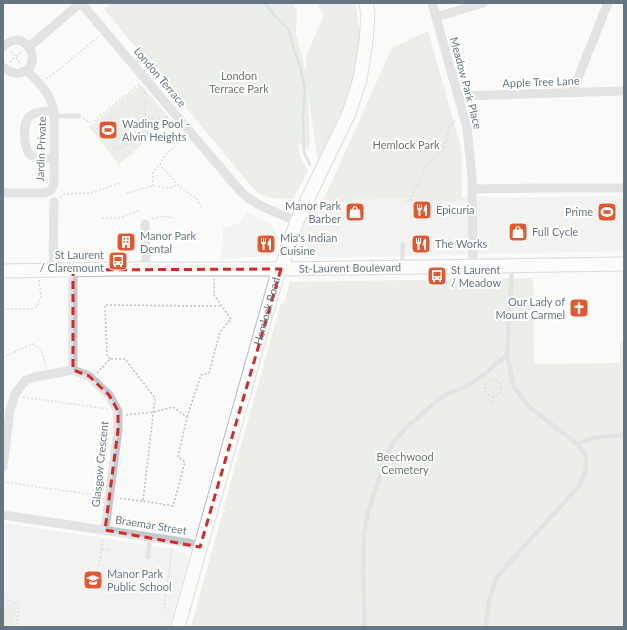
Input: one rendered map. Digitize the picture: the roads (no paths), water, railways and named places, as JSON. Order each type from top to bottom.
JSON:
[{"type":"main road","name":"Hemlock Road","points":[[178,627],[260,331],[276,279],[281,269],[297,221],[349,113],[360,79],[366,41],[368,14],[366,3]]},
{"type":"main road","name":"St-Laurent Boulevard","points":[[3,272],[146,269],[214,270],[473,266],[543,267],[624,264]]},
{"type":"street","name":"London Terrace","points":[[81,3],[242,192],[258,205],[297,221]]},
{"type":"street","points":[[29,47],[81,3]]},
{"type":"street","name":"Meadow Park Place","points":[[432,3],[467,128],[472,176],[473,266]]},
{"type":"street","points":[[436,16],[483,3]]},
{"type":"street","points":[[572,93],[608,3]]},
{"type":"street","points":[[3,68],[14,73],[18,73],[26,70],[30,66],[32,59],[29,47],[23,42],[10,42],[4,45]]},
{"type":"street","name":"Jardin Private","points":[[3,193],[44,193],[51,190],[54,183],[53,103],[47,92],[26,70]]},
{"type":"street","name":"Apple Tree Lane","points":[[458,96],[624,91]]},
{"type":"street","points":[[54,114],[45,111],[29,116],[26,121],[25,146],[27,152],[33,157],[54,158]]},
{"type":"street","points":[[472,189],[624,188]]},
{"type":"street","points":[[53,270],[54,202]]},
{"type":"street","points":[[146,269],[148,222]]},
{"type":"street","points":[[3,467],[10,411],[17,391],[26,380],[48,374],[73,370],[73,270]]},
{"type":"street","name":"Glasgow Crescent","points":[[73,370],[89,376],[109,395],[118,413],[118,430],[105,530]]},
{"type":"street","name":"Braemar Street","points":[[3,515],[189,543],[200,547]]},
{"type":"lane","points":[[54,114],[79,116]]},
{"type":"lane","points":[[402,267],[403,245]]},
{"type":"lane","points":[[485,627],[490,598],[496,578],[579,486],[586,470],[586,456],[577,444],[528,406],[514,387],[507,355],[512,266]]},
{"type":"lane","points":[[365,627],[363,570],[364,538],[367,516],[385,459],[394,442],[408,426],[429,408],[444,396],[469,385],[507,355]]},
{"type":"lane","points":[[577,444],[592,438],[624,435]]},
{"type":"lane","points":[[148,557],[150,537]]},
{"type":"waterway","points":[[265,3],[274,15],[289,30],[300,66],[305,89],[303,115],[304,152],[310,165]]},
{"type":"place","name":"Wading Pool - Alvin Heights","points":[[108,130]]},
{"type":"place","name":"Epicuria","points":[[422,210]]},
{"type":"place","name":"Manor Park Barber","points":[[355,212]]},
{"type":"place","name":"Prime","points":[[607,212]]},
{"type":"place","name":"Full Cycle","points":[[518,232]]},
{"type":"place","name":"Manor Park Dental","points":[[126,242]]},
{"type":"place","name":"Mia's Indian Cuisine","points":[[266,244]]},
{"type":"place","name":"The Works","points":[[421,244]]},
{"type":"place","name":"St Laurent / Claremount","points":[[118,261]]},
{"type":"place","name":"St Laurent / Meadow","points":[[437,276]]},
{"type":"place","name":"Our Lady of Mount Carmel","points":[[579,308]]},
{"type":"place","name":"Manor Park Public School","points":[[93,580]]},
{"type":"park label","name":"London Terrace Park","points":[[239,82]]},
{"type":"park label","name":"Hemlock Park","points":[[406,145]]},
{"type":"park label","name":"Beechwood Cemetery","points":[[405,463]]}]
